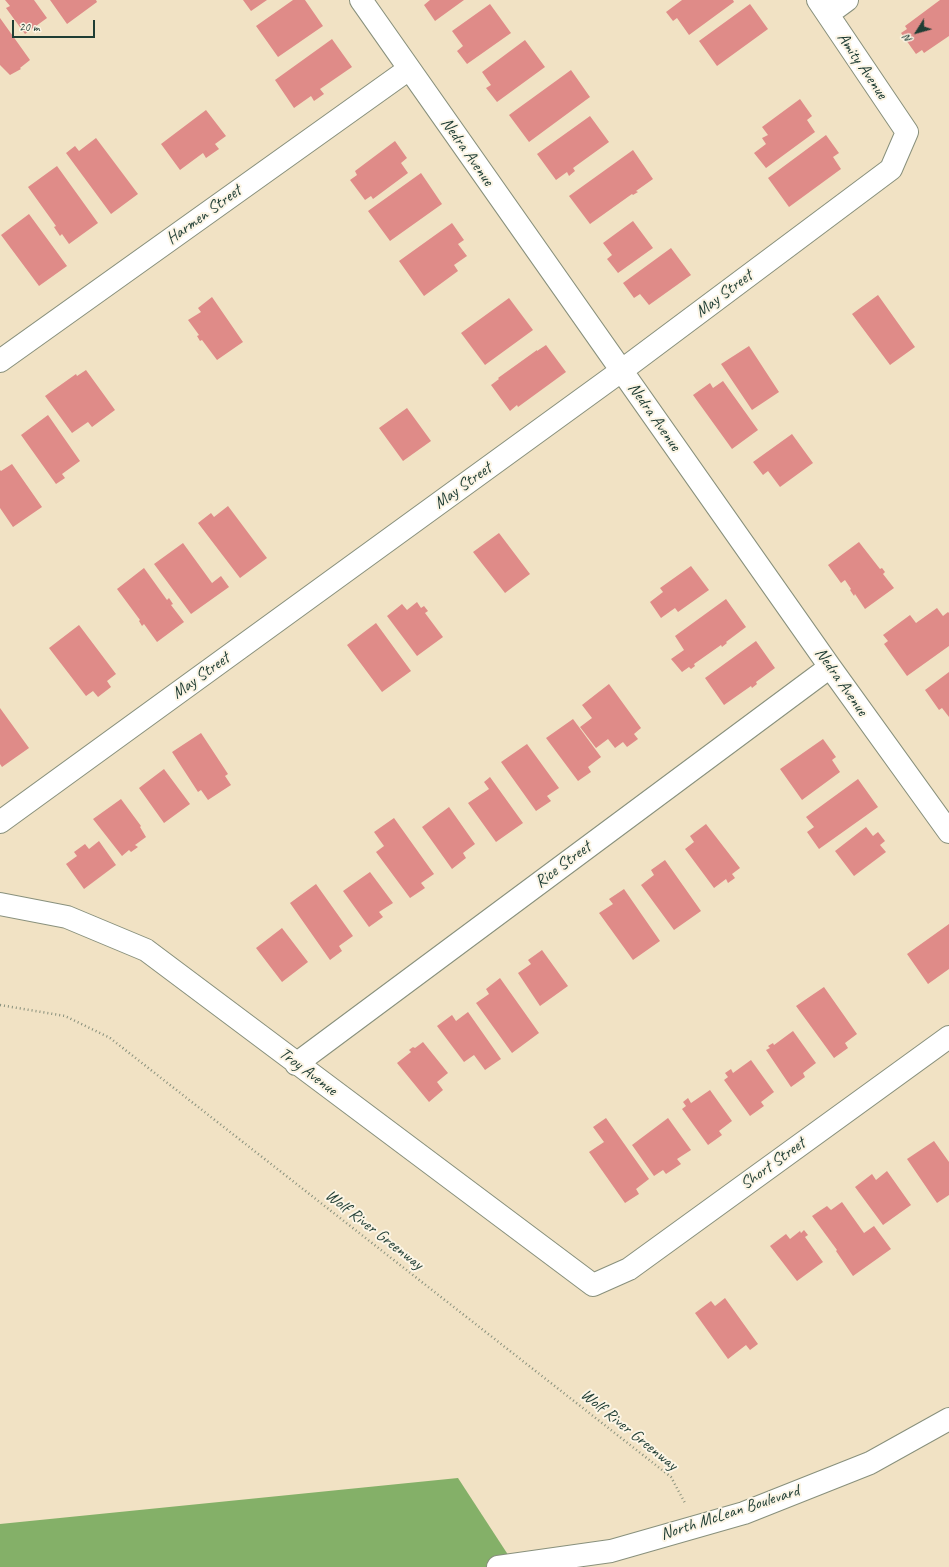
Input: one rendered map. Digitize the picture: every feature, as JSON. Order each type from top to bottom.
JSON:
[{"type":"street","name":"Nedra Avenue","points":[[361,0],[408,69],[830,667],[949,832]]},
{"type":"street","points":[[823,7],[847,0]]},
{"type":"street","name":"Amity Avenue","points":[[823,7],[907,132]]},
{"type":"street","name":"Harmen Street","points":[[0,361],[408,69]]},
{"type":"street","name":"May Street","points":[[0,822],[622,371],[891,169],[907,132]]},
{"type":"street","name":"Rice Street","points":[[296,1064],[830,667]]},
{"type":"street","name":"Troy Avenue","points":[[0,904],[67,917],[146,950],[296,1064],[593,1285]]},
{"type":"street","name":"Short Street","points":[[593,1285],[629,1269],[949,1037]]},
{"type":"street","name":"North McLean Boulevard","points":[[498,1567],[611,1551],[744,1513],[870,1464],[949,1418]]},
{"type":"path","name":"Wolf River Greenway","points":[[0,1005],[65,1016],[110,1038],[671,1477],[698,1526]]},
{"type":"green space","points":[[458,1478],[516,1567],[0,1567],[0,1524]]},
{"type":"building","points":[[5,0],[34,0],[47,18],[25,34],[6,8],[10,6]]},
{"type":"building","points":[[50,0],[96,0],[97,2],[67,24]]},
{"type":"building","points":[[243,0],[267,0],[251,11]]},
{"type":"building","points":[[293,0],[305,0],[323,26],[278,57],[256,26]]},
{"type":"building","points":[[430,0],[464,0],[435,21],[424,5]]},
{"type":"building","points":[[682,0],[733,0],[734,2],[689,35],[677,18],[673,21],[666,12]]},
{"type":"building","points":[[940,0],[949,0],[949,36],[924,53],[922,50],[916,54],[901,33],[907,29],[905,26]]},
{"type":"building","points":[[490,4],[511,33],[467,64],[457,51],[463,46],[452,31]]},
{"type":"building","points":[[750,4],[768,29],[717,66],[699,41]]},
{"type":"building","points":[[0,18],[30,60],[20,68],[21,69],[10,75],[0,65]]},
{"type":"building","points":[[332,39],[352,67],[320,89],[324,94],[314,101],[311,96],[294,108],[275,80]]},
{"type":"building","points":[[525,40],[545,67],[497,102],[486,88],[491,85],[482,72]]},
{"type":"building","points":[[571,70],[590,97],[529,142],[509,115]]},
{"type":"building","points":[[800,99],[812,116],[807,120],[815,132],[766,168],[754,153],[766,144],[762,138],[768,135],[762,127]]},
{"type":"building","points":[[206,110],[226,136],[215,144],[219,149],[206,158],[203,153],[180,170],[161,144]]},
{"type":"building","points":[[590,116],[609,142],[573,168],[575,171],[569,176],[567,172],[556,180],[537,154]]},
{"type":"building","points":[[826,135],[839,153],[833,157],[841,169],[789,207],[768,178]]},
{"type":"building","points":[[96,138],[138,194],[111,214],[66,153],[75,146],[79,151]]},
{"type":"building","points":[[395,141],[407,158],[401,163],[408,173],[373,199],[371,196],[365,200],[350,180],[357,175],[355,171]]},
{"type":"building","points":[[633,150],[653,179],[636,191],[638,192],[633,195],[632,194],[590,224],[569,196]]},
{"type":"building","points":[[57,166],[98,223],[69,244],[62,234],[60,236],[54,227],[56,226],[28,187]]},
{"type":"building","points":[[421,173],[442,204],[390,241],[368,211]]},
{"type":"building","points":[[29,214],[67,266],[39,286],[1,235]]},
{"type":"building","points":[[633,221],[653,248],[618,273],[607,259],[612,255],[603,243]]},
{"type":"building","points":[[452,223],[464,240],[458,244],[467,256],[454,265],[458,271],[424,296],[399,261]]},
{"type":"building","points":[[671,248],[691,275],[649,305],[640,294],[634,298],[623,283]]},
{"type":"building","points":[[878,295],[915,347],[890,365],[852,314]]},
{"type":"building","points":[[212,297],[243,342],[217,360],[202,340],[200,341],[197,336],[199,335],[188,320],[201,312],[198,308]]},
{"type":"building","points":[[509,298],[533,330],[485,365],[461,333]]},
{"type":"building","points":[[546,345],[566,372],[518,407],[517,405],[510,411],[491,385],[499,379],[498,378]]},
{"type":"building","points":[[749,346],[779,392],[752,410],[721,364]]},
{"type":"building","points":[[86,370],[115,410],[92,427],[88,422],[72,433],[45,396],[76,374],[77,376]]},
{"type":"building","points":[[723,381],[758,430],[732,449],[693,395],[710,383],[713,388]]},
{"type":"building","points":[[407,408],[431,441],[403,461],[379,428]]},
{"type":"building","points":[[48,415],[80,461],[62,474],[65,478],[56,484],[21,435]]},
{"type":"building","points":[[792,434],[813,463],[780,487],[768,471],[763,475],[753,462]]},
{"type":"building","points":[[12,464],[42,507],[13,527],[0,508],[0,470],[1,471]]},
{"type":"building","points":[[228,506],[267,558],[240,578],[198,523],[211,513],[214,517]]},
{"type":"building","points":[[499,533],[530,574],[505,593],[473,552]]},
{"type":"building","points":[[859,542],[880,569],[882,568],[885,572],[883,574],[894,588],[865,609],[855,594],[854,596],[845,580],[841,583],[828,565]]},
{"type":"building","points":[[183,543],[212,583],[221,576],[229,587],[191,614],[154,564]]},
{"type":"building","points":[[691,566],[709,590],[678,612],[675,608],[661,618],[650,602],[663,592],[660,588]]},
{"type":"building","points":[[144,568],[167,600],[169,598],[173,604],[171,605],[184,622],[157,642],[144,624],[142,626],[139,621],[140,620],[117,589]]},
{"type":"building","points":[[726,599],[746,627],[726,642],[727,643],[722,647],[721,645],[694,664],[695,666],[691,669],[689,667],[682,672],[671,659],[684,650],[675,636]]},
{"type":"building","points":[[417,602],[421,608],[424,606],[428,611],[425,613],[443,637],[417,656],[387,616],[402,604],[407,610]]},
{"type":"building","points":[[937,608],[943,616],[948,612],[949,613],[949,646],[907,676],[884,644],[888,641],[883,635],[910,615],[916,623]]},
{"type":"building","points":[[376,623],[411,671],[382,692],[347,645]]},
{"type":"building","points":[[79,625],[116,674],[107,681],[111,687],[98,697],[93,691],[86,696],[49,648]]},
{"type":"building","points":[[756,641],[775,668],[756,682],[757,684],[752,688],[751,686],[724,705],[705,678]]},
{"type":"building","points":[[949,672],[949,717],[942,708],[939,710],[925,690]]},
{"type":"building","points":[[609,684],[641,728],[634,734],[638,739],[627,747],[623,742],[615,748],[608,739],[596,748],[580,727],[592,718],[582,705]]},
{"type":"building","points":[[0,708],[29,748],[2,767],[0,764]]},
{"type":"building","points":[[573,719],[601,757],[588,767],[591,772],[578,781],[546,738]]},
{"type":"building","points":[[201,733],[228,774],[225,776],[231,785],[208,800],[201,790],[198,792],[172,752]]},
{"type":"building","points":[[823,739],[836,757],[832,760],[840,772],[802,800],[780,769]]},
{"type":"building","points":[[527,744],[559,788],[547,796],[551,801],[536,811],[501,762]]},
{"type":"building","points":[[164,769],[190,804],[164,823],[139,788]]},
{"type":"building","points":[[490,777],[523,823],[496,842],[468,803],[489,789],[484,782]]},
{"type":"building","points":[[858,779],[878,807],[819,849],[807,832],[814,827],[806,817]]},
{"type":"building","points":[[121,799],[141,826],[140,827],[146,837],[135,845],[138,847],[131,852],[129,850],[122,856],[93,819]]},
{"type":"building","points":[[449,807],[475,844],[463,853],[466,858],[452,869],[422,827]]},
{"type":"building","points":[[394,818],[434,874],[421,883],[425,888],[410,898],[376,852],[384,846],[374,832]]},
{"type":"building","points":[[706,824],[740,868],[732,874],[735,878],[728,883],[726,879],[714,888],[685,849],[694,842],[690,836]]},
{"type":"building","points":[[866,827],[873,836],[878,832],[885,841],[880,845],[886,852],[854,876],[835,851]]},
{"type":"building","points":[[99,841],[116,865],[84,889],[66,864],[77,856],[74,852],[85,844],[89,849]]},
{"type":"building","points":[[665,860],[701,911],[674,930],[641,885],[654,875],[651,870]]},
{"type":"building","points":[[370,872],[393,903],[379,912],[383,917],[369,927],[343,891]]},
{"type":"building","points":[[316,884],[353,936],[339,946],[342,951],[330,960],[290,903]]},
{"type":"building","points":[[624,889],[660,941],[633,960],[599,913],[613,904],[609,899]]},
{"type":"building","points":[[949,924],[949,969],[928,984],[907,954]]},
{"type":"building","points":[[282,928],[308,962],[282,982],[256,948]]},
{"type":"building","points":[[542,950],[568,986],[540,1006],[518,973],[531,964],[528,960]]},
{"type":"building","points":[[500,978],[539,1033],[512,1053],[476,1003],[489,994],[486,989]]},
{"type":"building","points":[[824,987],[857,1034],[845,1043],[848,1048],[834,1058],[796,1006]]},
{"type":"building","points":[[468,1012],[501,1059],[485,1070],[474,1055],[464,1062],[437,1026],[452,1015],[456,1021]]},
{"type":"building","points":[[793,1031],[816,1063],[803,1073],[805,1077],[791,1087],[766,1050],[770,1048],[768,1046],[773,1043],[774,1045]]},
{"type":"building","points":[[423,1042],[448,1073],[437,1082],[443,1090],[429,1102],[397,1063],[411,1052],[409,1050],[413,1047],[415,1048]]},
{"type":"building","points":[[751,1060],[774,1092],[761,1102],[764,1106],[750,1116],[724,1080],[728,1077],[725,1073],[731,1069],[733,1073]]},
{"type":"building","points":[[710,1090],[732,1121],[719,1131],[722,1135],[708,1145],[682,1109],[686,1106],[683,1102],[688,1098],[691,1103]]},
{"type":"building","points":[[606,1118],[649,1179],[636,1189],[639,1194],[625,1203],[589,1152],[604,1142],[593,1127]]},
{"type":"building","points":[[668,1118],[691,1150],[677,1159],[681,1164],[666,1174],[663,1170],[654,1176],[632,1145]]},
{"type":"building","points":[[934,1141],[949,1162],[949,1195],[937,1203],[907,1159]]},
{"type":"building","points":[[887,1171],[911,1205],[883,1225],[855,1187],[872,1174],[876,1180]]},
{"type":"building","points":[[842,1202],[864,1233],[874,1226],[891,1249],[853,1276],[836,1251],[837,1250],[812,1216],[827,1206],[831,1210]]},
{"type":"building","points":[[804,1230],[808,1235],[805,1237],[823,1262],[797,1281],[770,1246],[786,1234],[790,1239],[800,1231],[801,1233]]},
{"type":"building","points":[[725,1298],[758,1344],[750,1350],[746,1345],[728,1359],[695,1313],[711,1301],[715,1306]]}]
